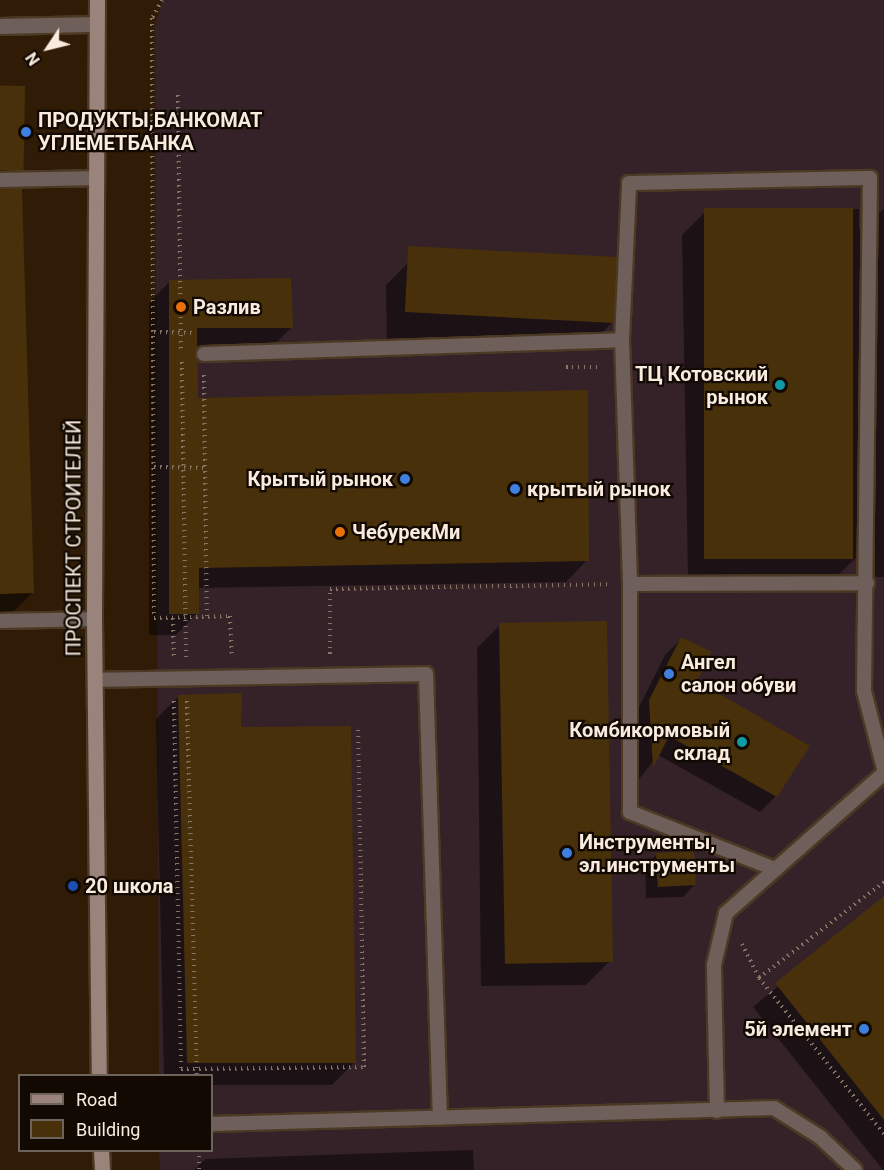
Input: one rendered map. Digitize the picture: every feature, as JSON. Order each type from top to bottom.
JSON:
[{"type":"main road","name":"ПРОСПЕКТ СТРОИТЕЛЕЙ","points":[[96,0],[94,24],[94,619],[99,1074]]},
{"type":"main road","points":[[101,1152],[102,1170]]},
{"type":"street","points":[[0,26],[94,24]]},
{"type":"lane","points":[[0,180],[94,178]]},
{"type":"lane","points":[[717,1111],[714,965],[726,913],[775,869],[884,771],[864,691],[870,178],[629,183],[622,340],[630,584],[630,812],[775,869]]},
{"type":"lane","points":[[204,354],[622,340]]},
{"type":"lane","points":[[630,584],[867,583]]},
{"type":"lane","points":[[0,621],[94,619]]},
{"type":"lane","points":[[95,680],[426,674],[441,1118]]},
{"type":"lane","points":[[213,1124],[774,1108],[820,1137],[855,1170]]},
{"type":"path","points":[[162,0],[152,18],[154,618],[230,616],[233,678]]},
{"type":"path","points":[[178,95],[186,618],[180,679],[181,1069],[364,1067],[358,726]]},
{"type":"path","points":[[204,354],[207,617]]},
{"type":"path","points":[[154,467],[205,468]]},
{"type":"path","points":[[331,676],[330,589],[630,584]]},
{"type":"path","points":[[173,618],[180,679],[197,1074]]},
{"type":"path","points":[[884,882],[759,978],[884,1134]]},
{"type":"path","points":[[199,1152],[199,1170]]},
{"type":"shaded area","points":[[163,0],[884,0],[884,1170],[160,1170],[159,1152],[213,1152],[213,1074],[159,1074],[155,25]]},
{"type":"building","points":[[0,86],[25,86],[24,171],[0,171]]},
{"type":"building","points":[[0,189],[22,189],[34,593],[0,594]]},
{"type":"building","name":"ТЦ Котовский рынок","points":[[704,208],[853,208],[853,559],[704,559]]},
{"type":"building","points":[[408,246],[617,257],[614,323],[405,312]]},
{"type":"building","name":"Крытый рынок","points":[[291,278],[293,328],[197,328],[198,398],[588,390],[589,561],[199,568],[199,614],[169,614],[169,280]]},
{"type":"building","points":[[607,621],[613,962],[505,964],[499,623]]},
{"type":"building","name":"Комбикормовый склад","points":[[681,637],[712,652],[697,681],[810,746],[777,797],[669,736],[653,768],[649,700]]},
{"type":"building","points":[[242,693],[241,727],[351,726],[356,1063],[187,1063],[178,695]]},
{"type":"building","points":[[694,851],[696,885],[658,887],[656,853]]},
{"type":"building","points":[[884,896],[884,1120],[775,983]]},
{"type":"place","name":"ПРОДУКТЫ,БАНКОМАТ УГЛЕМЕТБАНКА","points":[[26,132]]},
{"type":"place","name":"Разлив","points":[[181,307]]},
{"type":"place","name":"ТЦ Котовский рынок","points":[[780,385]]},
{"type":"place","name":"Крытый рынок","points":[[405,479]]},
{"type":"place","name":"крытый рынок","points":[[515,489]]},
{"type":"place","name":"ЧебурекМи","points":[[340,532]]},
{"type":"place","name":"Ангел салон обуви","points":[[669,674]]},
{"type":"place","name":"Комбикормовый склад","points":[[742,742]]},
{"type":"place","name":"Инструменты, эл.инструменты","points":[[567,853]]},
{"type":"place","name":"20 школа","points":[[73,886]]},
{"type":"place","name":"5й элемент","points":[[864,1029]]}]
